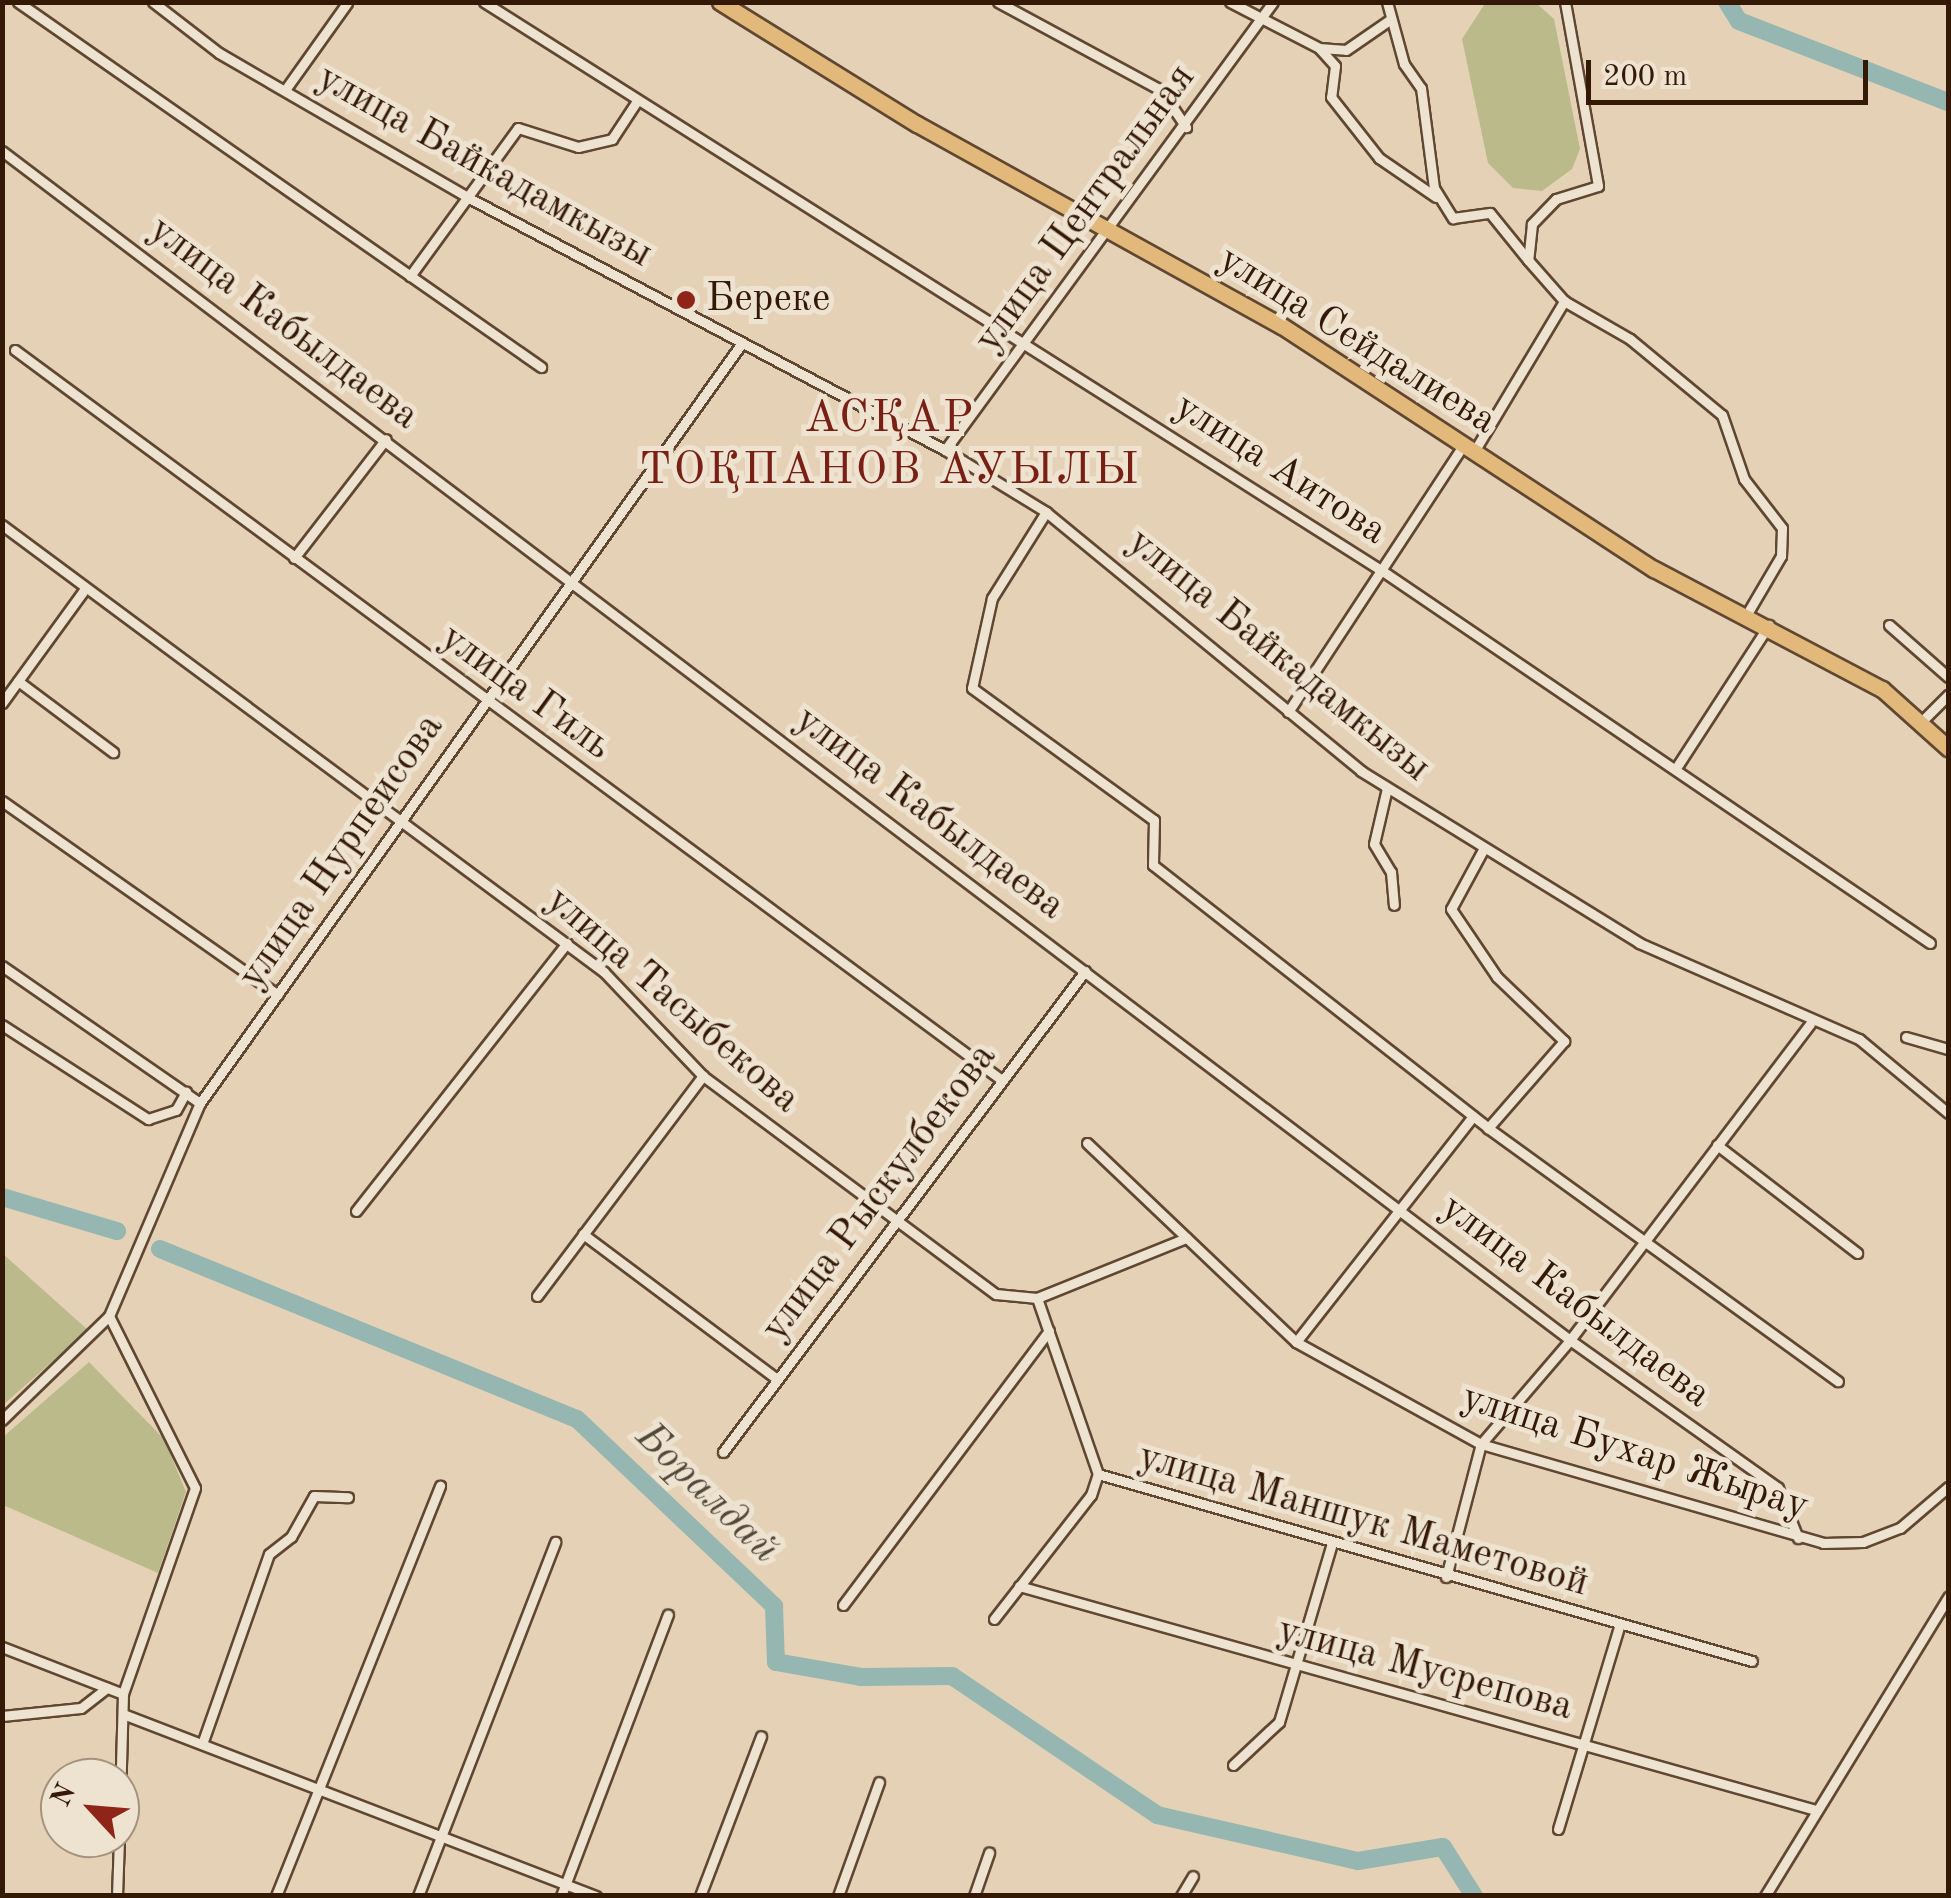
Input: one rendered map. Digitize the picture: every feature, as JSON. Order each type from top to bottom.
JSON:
[{"type":"main road","name":"улица Сейдалиева","points":[[720,2],[1109,232],[1282,326],[1654,570],[1769,625],[1882,688],[1948,748]]},
{"type":"street","points":[[18,2],[541,367]]},
{"type":"street","name":"улица Байкадамкызы","points":[[153,2],[285,90],[471,200],[945,450],[1046,512],[1288,712],[1387,788],[1639,943],[1810,1024],[1858,1039],[1948,1113]]},
{"type":"street","name":"улица Аитова","points":[[484,2],[1384,572],[1678,765],[1930,943]]},
{"type":"street","points":[[998,2],[1162,90],[1186,127]]},
{"type":"street","points":[[1230,2],[1259,22],[1319,48],[1346,50],[1392,20]]},
{"type":"street","name":"улица Центральная","points":[[945,450],[1186,127],[1273,2]]},
{"type":"street","points":[[1387,2],[1420,88],[1442,202]]},
{"type":"street","points":[[1528,260],[1532,224],[1556,199],[1598,186],[1565,2]]},
{"type":"street","points":[[285,90],[346,4]]},
{"type":"street","points":[[1319,48],[1335,66],[1331,97],[1379,158],[1442,202],[1453,218],[1490,213],[1564,301],[1630,339],[1722,414],[1744,480],[1782,528],[1781,556],[1747,614]]},
{"type":"street","points":[[410,276],[471,200],[518,128],[578,147],[612,140],[637,101]]},
{"type":"street","name":"улица Кабылдаева","points":[[2,151],[574,580],[1570,1340],[1778,1488],[1798,1538]]},
{"type":"street","points":[[1288,712],[1564,301]]},
{"type":"street","name":"улица Нурпеисова","points":[[109,1316],[200,1102],[742,343]]},
{"type":"street","name":"улица Гиль","points":[[15,350],[1002,1080]]},
{"type":"street","points":[[294,558],[386,438]]},
{"type":"street","points":[[1046,512],[992,598],[972,688],[1154,820],[1152,865],[1488,1128],[1838,1381]]},
{"type":"street","name":"улица Тасыбекова","points":[[4,530],[403,818],[567,943],[703,1076],[893,1222],[996,1294],[1037,1298]]},
{"type":"street","points":[[2,703],[84,590]]},
{"type":"street","points":[[1889,624],[1948,676]]},
{"type":"street","points":[[1678,765],[1769,625]]},
{"type":"street","points":[[18,681],[113,752]]},
{"type":"street","points":[[1920,723],[1948,695]]},
{"type":"street","points":[[1387,788],[1374,844],[1391,872],[1394,904]]},
{"type":"street","points":[[2,801],[278,995]]},
{"type":"street","points":[[1484,848],[1451,909],[1497,976],[1564,1041],[1488,1128]]},
{"type":"street","points":[[356,1210],[567,943]]},
{"type":"street","points":[[2,966],[200,1102]]},
{"type":"street","name":"улица Рыскулбекова","points":[[723,1452],[1085,970]]},
{"type":"street","points":[[1446,1577],[1481,1444],[1646,1244],[1810,1024]]},
{"type":"street","points":[[2,1025],[148,1119],[176,1110],[186,1092]]},
{"type":"street","points":[[1906,1037],[1948,1049]]},
{"type":"street","points":[[537,1296],[703,1076]]},
{"type":"street","points":[[1296,1342],[1473,1116]]},
{"type":"street","name":"улица Бухар Жырау","points":[[1087,1143],[1296,1342],[1481,1444],[1798,1538],[1863,1542],[1900,1528],[1948,1487]]},
{"type":"street","points":[[1717,1146],[1857,1253]]},
{"type":"street","points":[[582,1234],[776,1379]]},
{"type":"street","points":[[1037,1298],[1186,1238]]},
{"type":"street","name":"улица Маншук Маметовой","points":[[1037,1298],[1098,1474],[1619,1627],[1752,1661]]},
{"type":"street","points":[[2,1420],[109,1316],[195,1488],[123,1694],[121,1758]]},
{"type":"street","points":[[843,1605],[1049,1331]]},
{"type":"street","points":[[994,1619],[1098,1474]]},
{"type":"street","points":[[276,1895],[324,1790],[440,1486]]},
{"type":"street","points":[[202,1744],[269,1554],[291,1537],[314,1496],[348,1497]]},
{"type":"street","points":[[418,1896],[555,1542]]},
{"type":"street","points":[[1233,1765],[1278,1722],[1332,1543]]},
{"type":"street","name":"улица Мусрепова","points":[[1019,1586],[1295,1667],[1816,1810]]},
{"type":"street","points":[[1765,1896],[1948,1597]]},
{"type":"street","points":[[561,1896],[668,1614]]},
{"type":"street","points":[[1558,1829],[1619,1627]]},
{"type":"street","points":[[2,1648],[123,1694]]},
{"type":"street","points":[[2,1716],[80,1708],[107,1688]]},
{"type":"street","points":[[123,1714],[596,1896]]},
{"type":"street","points":[[700,1896],[761,1736]]},
{"type":"street","points":[[838,1896],[880,1782]]},
{"type":"street","points":[[974,1896],[989,1852]]},
{"type":"street","points":[[116,1896],[118,1858]]},
{"type":"street","points":[[1181,1896],[1193,1876]]},
{"type":"green space","points":[[1486,2],[1536,3],[1554,19],[1580,149],[1572,169],[1542,191],[1513,188],[1488,163],[1462,39]]},
{"type":"green space","points":[[3,1254],[88,1330],[3,1405]]},
{"type":"green space","points":[[89,1362],[164,1439],[186,1492],[158,1573],[3,1505],[3,1437]]},
{"type":"waterway","points":[[1727,2],[1739,21],[1948,102]]},
{"type":"waterway","points":[[2,1197],[117,1231]]},
{"type":"waterway","name":"Боралдай","points":[[160,1249],[577,1419],[774,1606],[776,1662],[861,1677],[952,1676],[1157,1815],[1358,1861],[1443,1847],[1474,1896]]},
{"type":"place","name":"Береке","points":[[686,300]]},
{"type":"district","name":"АСҚАР ТОҚПАНОВ АУЫЛЫ","points":[[890,446]]}]
